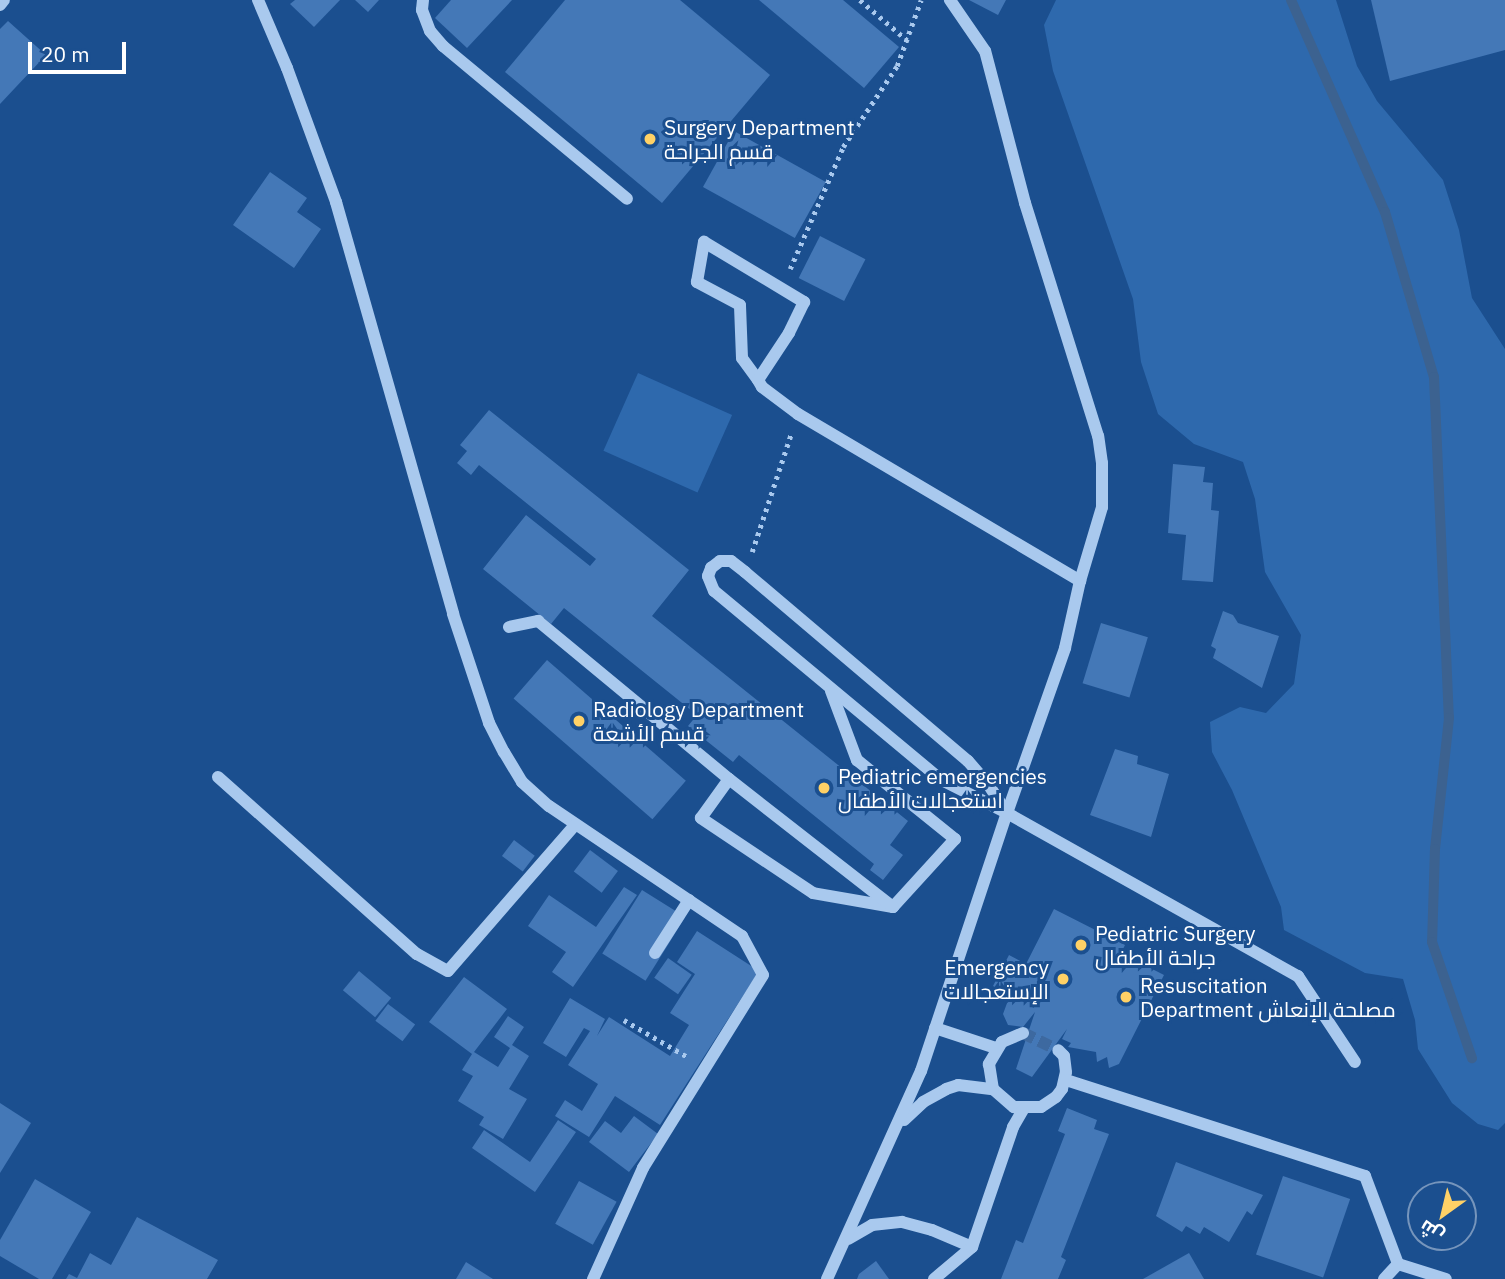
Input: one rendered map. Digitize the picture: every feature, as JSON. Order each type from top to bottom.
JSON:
[{"type":"street","points":[[0,5],[5,0]]},
{"type":"street","points":[[258,0],[287,68],[336,202],[453,614],[489,723],[522,782],[575,825],[742,936],[763,975],[643,1168],[593,1279]]},
{"type":"street","points":[[423,0],[422,10],[430,31],[443,46],[626,199]]},
{"type":"street","points":[[827,1279],[921,1072],[1065,648],[1080,582],[1102,507],[1102,463],[1098,436],[1025,202],[985,51],[950,0]]},
{"type":"street","points":[[758,380],[789,333],[804,302],[704,242],[697,282],[740,305],[743,358],[762,387],[798,414],[1080,582]]},
{"type":"street","points":[[1007,813],[974,766],[745,572],[731,561],[720,562],[711,568],[708,582],[714,591],[940,779],[1007,813],[1298,975],[1355,1062]]},
{"type":"street","points":[[509,627],[538,621],[729,779],[893,907]]},
{"type":"street","points":[[830,687],[857,760],[955,839],[893,907]]},
{"type":"street","points":[[218,777],[417,954],[448,971],[575,825]]},
{"type":"street","points":[[729,779],[701,818],[813,893],[893,907]]},
{"type":"street","points":[[655,953],[689,900]]},
{"type":"street","points":[[935,1028],[996,1048]]},
{"type":"street","points":[[1023,1033],[1009,1037],[996,1048],[989,1073],[993,1089],[1006,1103],[1023,1110],[1049,1103],[1066,1080],[1064,1056],[1058,1050]]},
{"type":"street","points":[[1066,1080],[1364,1176],[1398,1264]]},
{"type":"street","points":[[890,1142],[904,1120],[934,1095],[958,1085],[993,1089]]},
{"type":"street","points":[[934,1279],[972,1247],[1013,1127],[1023,1110]]},
{"type":"street","points":[[846,1240],[872,1225],[902,1222],[932,1230],[972,1247]]},
{"type":"street","points":[[1384,1279],[1398,1264]]},
{"type":"street","points":[[1398,1264],[1446,1279]]},
{"type":"path","points":[[860,0],[907,40]]},
{"type":"path","points":[[782,288],[843,147],[897,65],[921,0]]},
{"type":"path","points":[[745,572],[798,414]]},
{"type":"path","points":[[624,1020],[705,1066]]},
{"type":"shaded area","points":[[1056,0],[1336,0],[1357,66],[1377,101],[1443,180],[1459,230],[1472,298],[1505,349],[1505,1123],[1498,1130],[1478,1124],[1452,1103],[1418,1049],[1415,1020],[1403,979],[1365,973],[1284,930],[1281,907],[1232,790],[1212,752],[1210,722],[1240,707],[1266,713],[1294,684],[1301,635],[1265,572],[1255,499],[1243,462],[1194,444],[1158,414],[1141,362],[1133,299],[1053,71],[1044,25]]},
{"type":"shaded area","points":[[638,373],[732,415],[698,493],[603,451]]},
{"type":"building","points":[[295,0],[340,0],[314,27],[290,4]]},
{"type":"building","points":[[355,0],[379,0],[368,12]]},
{"type":"building","points":[[451,0],[512,0],[467,48],[435,18]]},
{"type":"building","name":"Surgery Department قسم الجراحة","points":[[565,0],[680,0],[770,75],[662,203],[505,72]]},
{"type":"building","name":"Surgery Department قسم الجراحة","points":[[759,0],[843,0],[899,47],[864,88]]},
{"type":"building","points":[[969,0],[1006,0],[998,15]]},
{"type":"building","points":[[1371,0],[1505,0],[1505,50],[1390,81]]},
{"type":"building","points":[[8,21],[46,55],[0,104],[0,29]]},
{"type":"building","points":[[734,131],[826,182],[795,238],[703,187]]},
{"type":"building","points":[[270,172],[307,198],[297,212],[321,229],[294,268],[233,225]]},
{"type":"building","points":[[820,236],[865,259],[844,301],[799,278]]},
{"type":"building","points":[[489,410],[689,570],[652,616],[908,821],[890,845],[903,855],[883,880],[870,870],[874,864],[739,755],[733,762],[688,726],[697,715],[564,608],[551,624],[483,569],[526,515],[590,566],[596,559],[479,465],[471,475],[457,463],[467,451],[460,445]]},
{"type":"building","points":[[1173,464],[1205,467],[1203,482],[1213,483],[1211,510],[1219,511],[1213,582],[1182,580],[1186,535],[1168,533]]},
{"type":"building","points":[[1223,611],[1233,615],[1238,623],[1279,636],[1262,688],[1213,658],[1216,649],[1211,646]]},
{"type":"building","points":[[1101,623],[1148,637],[1129,698],[1083,683]]},
{"type":"building","name":"Radiology Department قسم الأشعة","points":[[547,660],[686,781],[652,819],[514,698]]},
{"type":"building","points":[[1115,749],[1138,756],[1137,764],[1169,774],[1151,837],[1090,815]]},
{"type":"building","points":[[514,840],[535,856],[523,872],[502,856]]},
{"type":"building","points":[[590,850],[618,871],[602,893],[574,872]]},
{"type":"building","points":[[624,887],[637,895],[573,987],[552,972],[566,952],[528,926],[549,895],[596,927]]},
{"type":"building","points":[[642,890],[685,917],[646,981],[602,954]]},
{"type":"building","points":[[1054,909],[1125,945],[1121,953],[1164,975],[1119,1064],[1109,1068],[1107,1057],[1097,1062],[1096,1052],[1068,1047],[1071,1043],[1062,1039],[1067,1029],[1032,1077],[1016,1069],[1035,1012],[1023,1027],[1008,1025],[1003,1014],[1010,995],[993,986],[1009,955],[1026,964]]},
{"type":"building","points":[[697,931],[759,971],[660,1125],[615,1096],[589,1137],[555,1116],[565,1100],[582,1111],[598,1084],[568,1065],[590,1031],[584,1028],[566,1057],[543,1043],[570,998],[605,1019],[597,1036],[609,1017],[670,1056],[689,1025],[670,1013],[695,974],[677,962]]},
{"type":"building","points":[[668,958],[692,975],[678,994],[654,978]]},
{"type":"building","points":[[359,971],[391,998],[375,1017],[343,990]]},
{"type":"building","points":[[464,977],[507,1009],[474,1052],[498,1067],[510,1048],[494,1037],[508,1016],[524,1027],[512,1045],[529,1056],[509,1089],[527,1099],[503,1139],[479,1125],[484,1117],[458,1101],[473,1076],[462,1070],[472,1054],[429,1022]]},
{"type":"building","points":[[388,1004],[415,1024],[403,1041],[375,1021]]},
{"type":"building","points":[[0,1103],[31,1123],[0,1173]]},
{"type":"building","points":[[1067,1108],[1097,1120],[1094,1129],[1109,1134],[1061,1257],[1066,1260],[1058,1279],[1001,1279],[1016,1240],[1023,1243],[1065,1134],[1058,1131]]},
{"type":"building","points":[[634,1116],[658,1134],[629,1172],[589,1142],[605,1121],[621,1133]]},
{"type":"building","points":[[558,1120],[576,1132],[535,1192],[472,1148],[484,1130],[530,1162]]},
{"type":"building","points":[[1176,1162],[1263,1195],[1252,1215],[1247,1211],[1229,1242],[1204,1227],[1200,1234],[1186,1226],[1182,1232],[1156,1216]]},
{"type":"building","points":[[1283,1176],[1350,1199],[1323,1278],[1256,1254]]},
{"type":"building","points":[[35,1179],[91,1212],[52,1279],[39,1279],[0,1256],[0,1240]]},
{"type":"building","points":[[579,1181],[617,1202],[593,1245],[555,1224]]},
{"type":"building","points":[[137,1217],[218,1260],[207,1279],[66,1279],[69,1274],[77,1278],[90,1253],[111,1265]]},
{"type":"building","points":[[1189,1253],[1204,1279],[1143,1279]]},
{"type":"building","points":[[876,1261],[889,1279],[857,1279],[859,1274]]},
{"type":"building","points":[[466,1262],[493,1279],[456,1279]]},
{"type":"waterway","points":[[1291,0],[1385,212],[1434,377],[1449,718],[1435,849],[1432,942],[1472,1058]]},
{"type":"tunnel","points":[[1023,1033],[1058,1050]]},
{"type":"place","name":"Surgery Department قسم الجراحة","points":[[650,139]]},
{"type":"place","name":"Radiology Department قسم الأشعة","points":[[579,721]]},
{"type":"place","name":"Pediatric emergencies استعجالات الأطفال","points":[[824,788]]},
{"type":"place","name":"Pediatric Surgery جراحة الأطفال","points":[[1081,945]]},
{"type":"place","name":"Emergency الإستعجالات","points":[[1063,979]]},
{"type":"place","name":"Resuscitation Department مصلحة الإنعاش","points":[[1126,997]]}]
